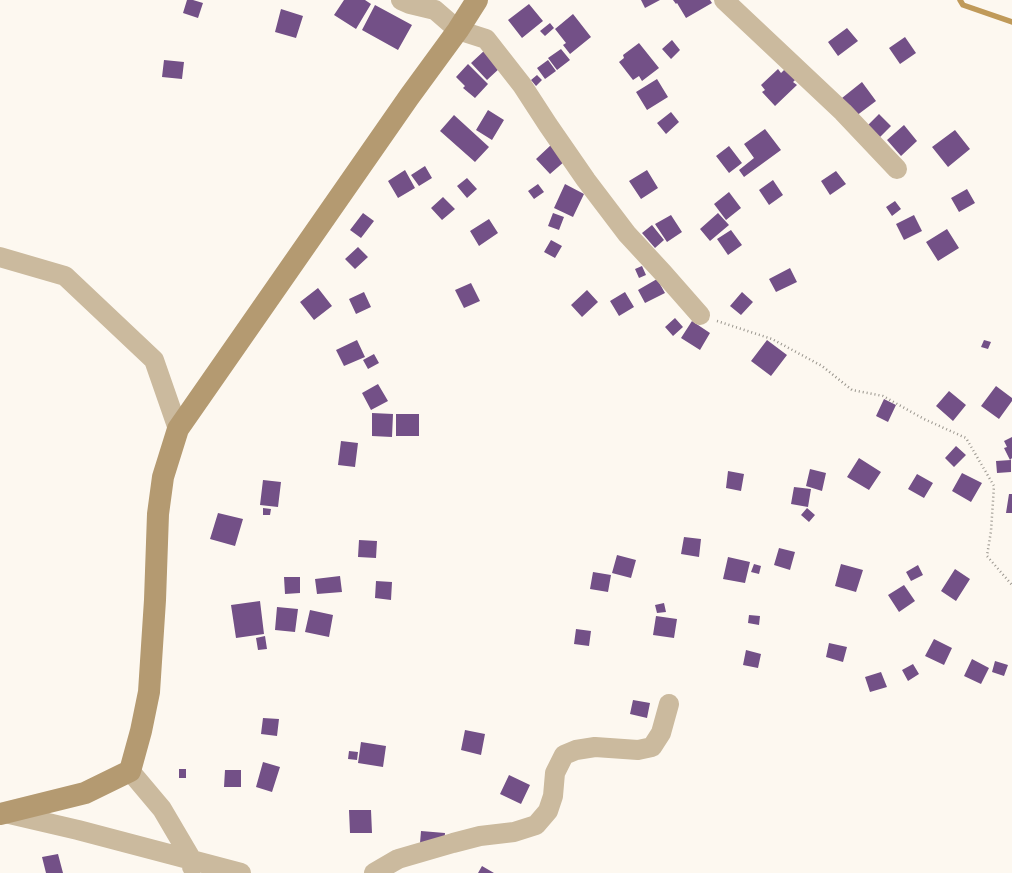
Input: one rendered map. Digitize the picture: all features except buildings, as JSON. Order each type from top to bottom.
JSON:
[{"type":"street","points":[[401,0],[410,4],[435,10],[458,30],[486,39],[522,85],[548,126],[586,180],[627,234],[700,315]]},
{"type":"street","points":[[3,813],[85,793],[130,771],[142,731],[149,692],[155,600],[158,514],[163,477],[178,429],[409,97],[458,30],[477,0]]},
{"type":"street","points":[[724,0],[843,112],[897,169]]},
{"type":"street","points":[[0,257],[65,276],[154,360],[178,429]]},
{"type":"street","points":[[374,873],[398,859],[480,836],[514,832],[536,825],[548,811],[553,796],[555,774],[564,755],[576,750],[595,748],[638,750],[652,747],[661,733],[669,704]]},
{"type":"street","points":[[130,771],[162,809],[192,867]]},
{"type":"street","points":[[3,813],[78,830],[192,867],[241,873]]},
{"type":"path","points":[[700,315],[772,338],[822,366],[852,390],[884,396],[924,419],[966,438],[994,486],[991,531],[987,556],[1012,585]]},
{"type":"waterway","points":[[960,0],[963,5],[1012,22]]}]
